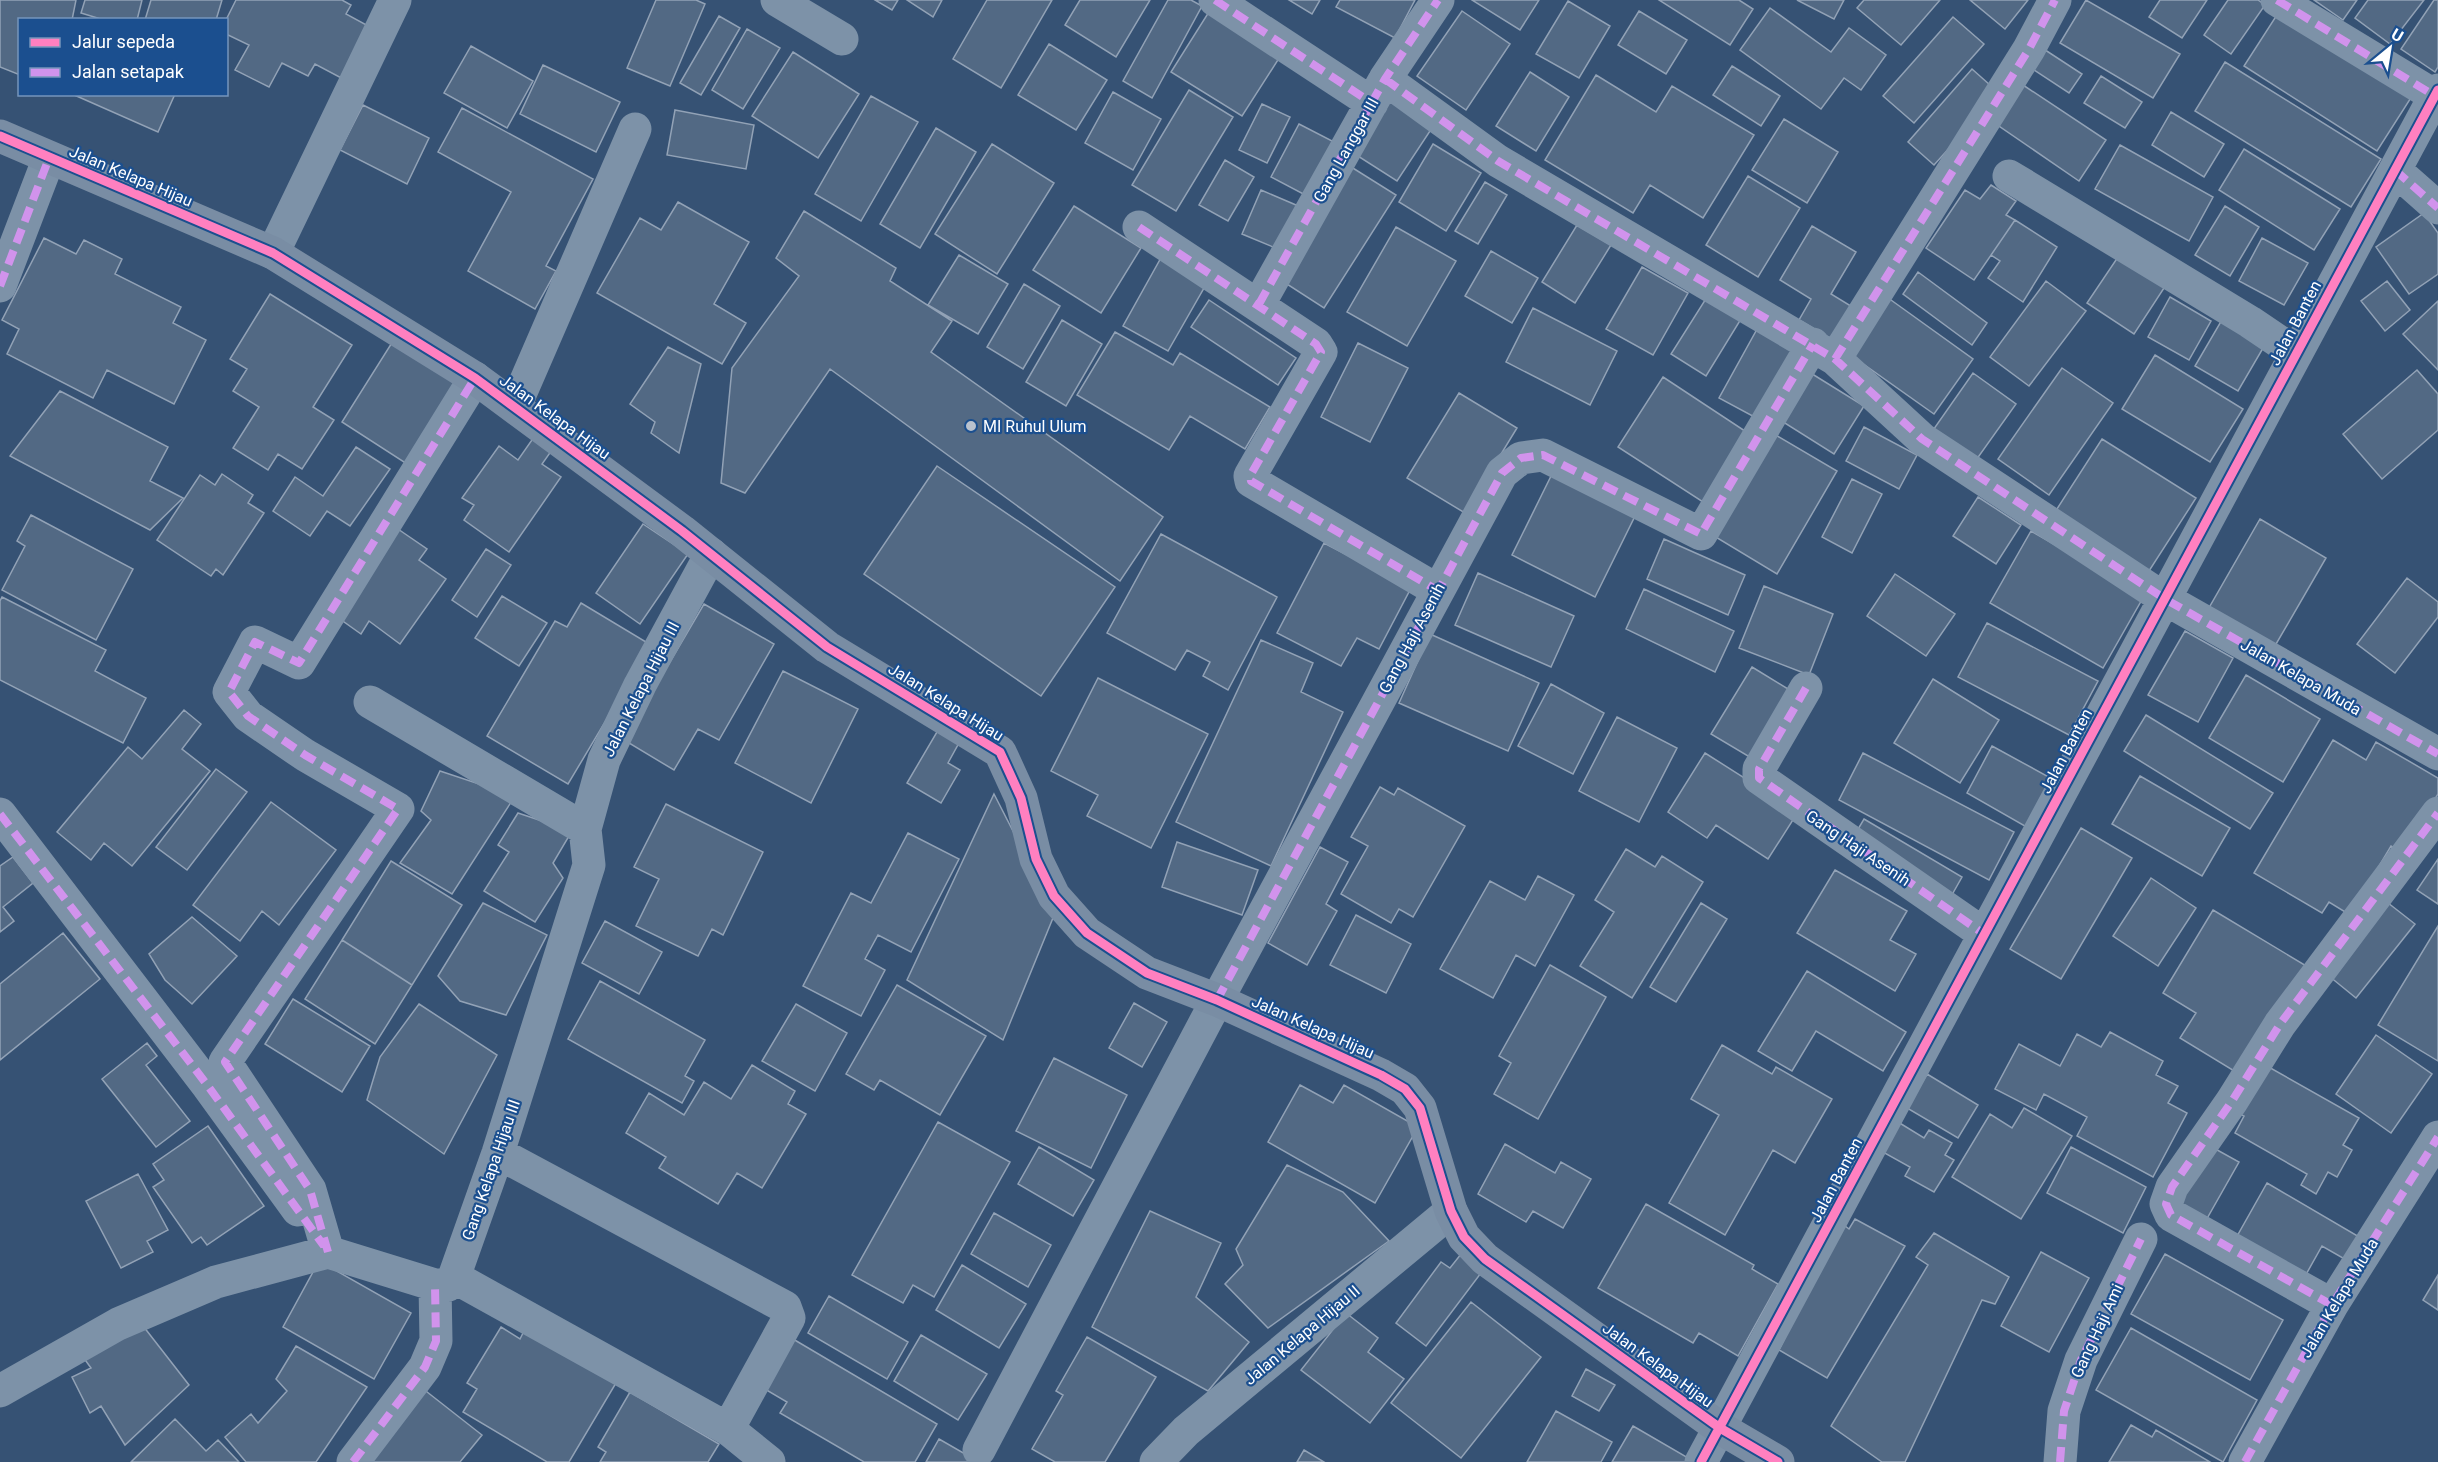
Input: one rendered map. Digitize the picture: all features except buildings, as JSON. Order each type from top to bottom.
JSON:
[{"type":"street","points":[[273,253],[395,0]]},
{"type":"street","points":[[777,0],[842,39]]},
{"type":"street","name":"Jalan Kelapa Muda","points":[[1215,0],[1379,91],[1824,352],[1922,439],[2165,599],[2438,754]]},
{"type":"street","name":"Gang Langgar III","points":[[1259,304],[1379,91],[1438,0]]},
{"type":"street","points":[[1824,352],[2024,58],[2055,0]]},
{"type":"street","points":[[2277,0],[2436,93]]},
{"type":"street","name":"Jalan Banten","points":[[1701,1462],[2436,93]]},
{"type":"street","points":[[515,406],[635,129]]},
{"type":"street","name":"Jalan Kelapa Hijau","points":[[0,136],[273,253],[475,378],[515,406],[711,554],[826,647],[1000,752],[1021,798],[1036,859],[1054,896],[1087,933],[1147,973],[1217,1000],[1381,1075],[1405,1089],[1420,1108],[1451,1211],[1464,1237],[1485,1259],[1720,1428],[1778,1462]]},
{"type":"street","points":[[0,286],[50,158]]},
{"type":"street","points":[[2395,170],[2438,208]]},
{"type":"street","points":[[2009,176],[2250,322],[2296,353]]},
{"type":"street","points":[[1139,227],[1259,304],[1316,345],[1321,352],[1250,476],[1251,481],[1437,590]]},
{"type":"street","name":"Gang Haji Asenih","points":[[979,1450],[1217,1000],[1502,473],[1521,458],[1543,455],[1701,534],[1824,352]]},
{"type":"street","points":[[328,1252],[310,1190],[225,1062],[398,809],[305,755],[248,716],[229,692],[255,642],[299,663],[475,378]]},
{"type":"street","name":"Jalan Kelapa Hijau III","points":[[585,829],[604,760],[640,685],[711,554]]},
{"type":"street","name":"Gang Haji Asenih","points":[[1806,688],[1759,769],[1758,778],[1984,934]]},
{"type":"street","points":[[370,702],[585,829]]},
{"type":"street","points":[[2332,1305],[2171,1215],[2166,1203],[2172,1187],[2232,1101],[2280,1024],[2438,813]]},
{"type":"street","points":[[0,814],[208,1086],[328,1252]]},
{"type":"street","name":"Gang Kelapa Hijau III","points":[[445,1281],[498,1153],[589,865],[585,829]]},
{"type":"street","name":"Jalan Kelapa Muda","points":[[2245,1462],[2332,1305],[2438,1137]]},
{"type":"street","points":[[498,1153],[785,1307],[789,1318],[728,1429]]},
{"type":"street","name":"Jalan Kelapa Hijau II","points":[[1156,1462],[1186,1431],[1451,1211]]},
{"type":"street","name":"Gang Haji Ami","points":[[2060,1462],[2064,1411],[2081,1360],[2142,1239]]},
{"type":"street","points":[[0,1391],[118,1324],[216,1282],[328,1252],[445,1281],[728,1429],[769,1462]]},
{"type":"street","points":[[352,1462],[426,1367],[436,1341],[445,1281]]},
{"type":"marked path","points":[[1215,0],[1372,103]]},
{"type":"marked path","points":[[1259,304],[1385,79],[1438,0]]},
{"type":"marked path","points":[[1835,359],[2029,49],[2055,0]]},
{"type":"marked path","points":[[2277,0],[2435,96]]},
{"type":"marked path","points":[[1385,79],[1498,161],[1835,359],[1922,439],[2165,599],[2438,754]]},
{"type":"marked path","points":[[0,286],[49,158]]},
{"type":"marked path","points":[[2395,170],[2438,208]]},
{"type":"marked path","points":[[1139,227],[1316,344],[1321,352],[1250,476],[1251,481],[1437,590]]},
{"type":"marked path","points":[[1217,1000],[1502,473],[1521,458],[1543,455],[1701,534],[1813,344]]},
{"type":"marked path","points":[[328,1252],[310,1190],[225,1062],[398,809],[305,755],[248,716],[229,692],[255,642],[299,663],[475,378]]},
{"type":"marked path","points":[[1806,688],[1759,769],[1759,778],[1984,934]]},
{"type":"marked path","points":[[2332,1305],[2171,1215],[2166,1204],[2172,1187],[2232,1101],[2280,1024],[2438,813]]},
{"type":"marked path","points":[[0,814],[208,1086],[324,1246]]},
{"type":"marked path","points":[[2245,1462],[2332,1305],[2438,1137]]},
{"type":"marked path","points":[[2060,1462],[2064,1411],[2081,1360],[2141,1239]]},
{"type":"marked path","points":[[353,1462],[425,1367],[436,1341],[435,1285]]},
{"type":"cycle path","points":[[1701,1462],[2438,90]]},
{"type":"cycle path","points":[[0,136],[273,253],[475,378],[682,531],[827,647],[1000,752],[1021,798],[1036,859],[1054,896],[1087,933],[1147,973],[1217,1000],[1381,1075],[1405,1089],[1420,1108],[1451,1211],[1464,1237],[1485,1259],[1720,1428],[1778,1462]]},
{"type":"place","name":"MI Ruhul Ulum","points":[[971,426]]}]
